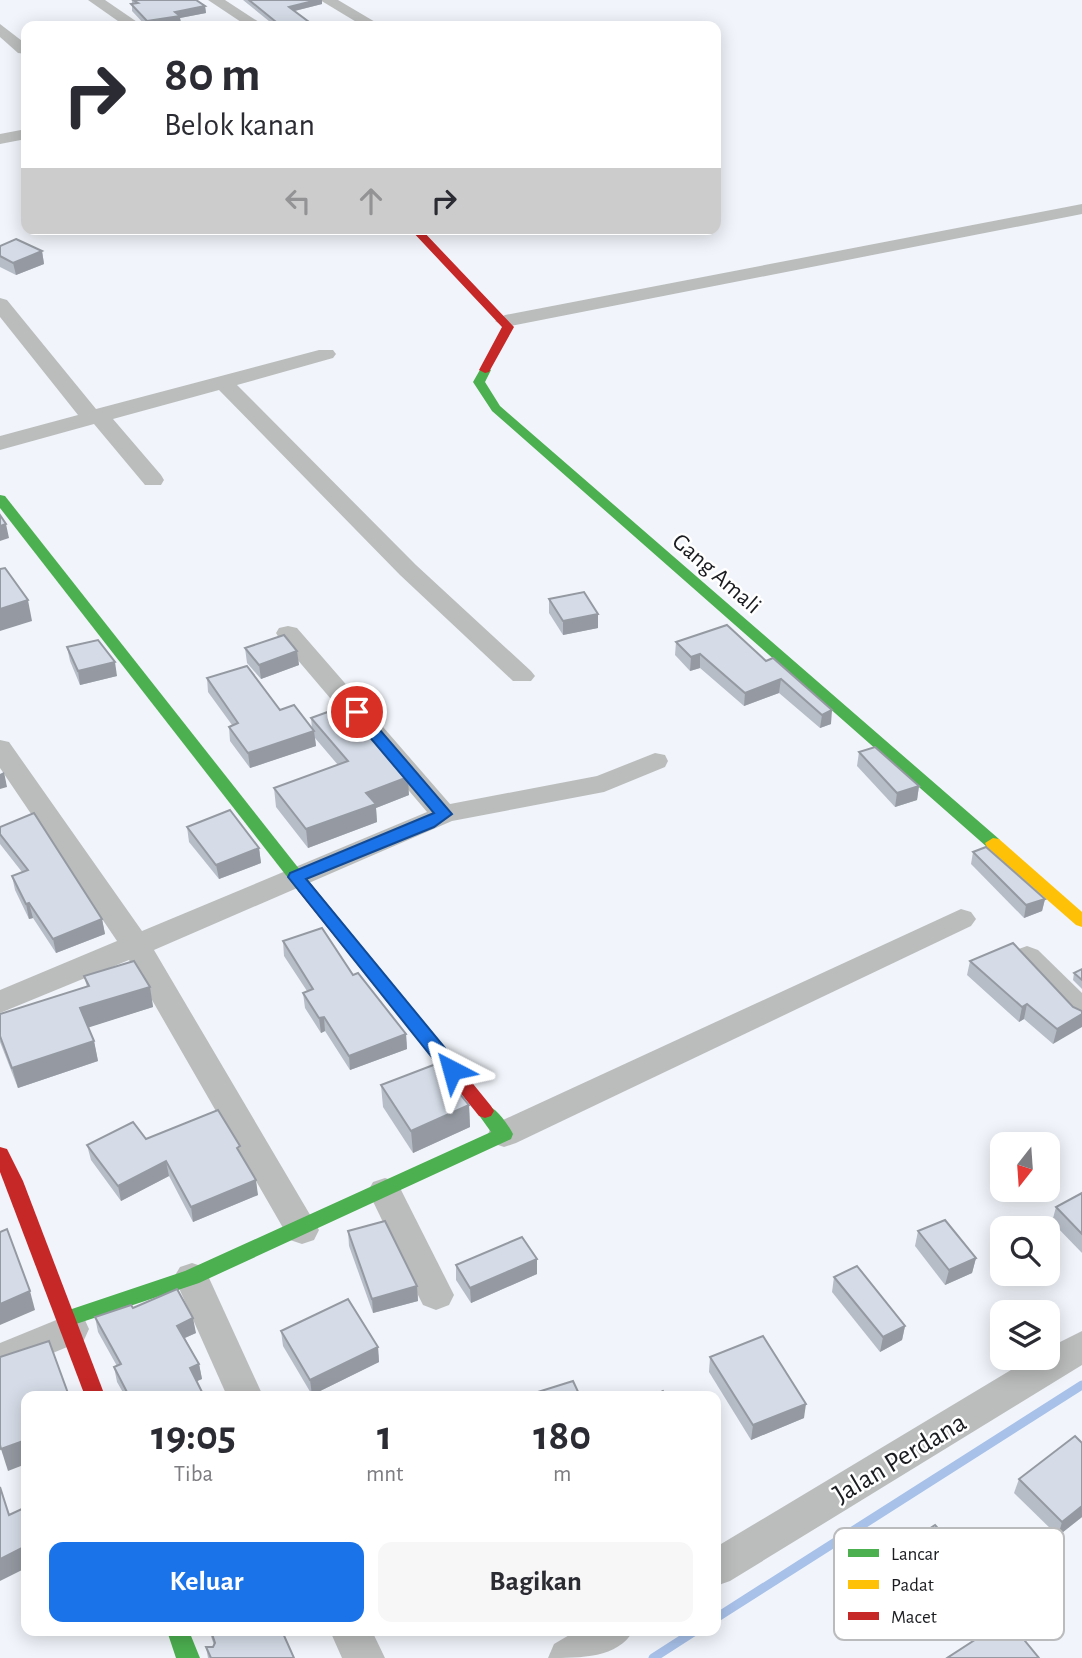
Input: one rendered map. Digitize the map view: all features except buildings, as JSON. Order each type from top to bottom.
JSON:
[{"type":"street","points":[[95,0],[127,21]]},
{"type":"street","points":[[215,0],[249,21]]},
{"type":"street","points":[[327,0],[365,21]]},
{"type":"street","points":[[0,29],[21,47]]},
{"type":"street","points":[[0,139],[21,135]]},
{"type":"street","points":[[421,235],[505,321],[1082,209]]},
{"type":"street","points":[[0,304],[153,480]]},
{"type":"street","name":"Gang Amali","points":[[505,321],[508,327],[479,382],[495,408],[1082,921]]},
{"type":"street","points":[[0,443],[326,354]]},
{"type":"street","points":[[223,382],[408,570],[522,676]]},
{"type":"street","points":[[0,499],[296,877],[505,1134]]},
{"type":"street","points":[[288,633],[444,814]]},
{"type":"street","points":[[0,748],[137,947],[302,1230]]},
{"type":"street","points":[[0,1002],[137,947],[296,877],[429,823],[444,814],[604,783],[655,761]]},
{"type":"street","points":[[0,1359],[69,1324],[192,1277],[302,1230],[961,919]]},
{"type":"street","points":[[1027,957],[1082,1012]]},
{"type":"street","points":[[0,1154],[14,1181],[93,1391]]},
{"type":"street","points":[[384,1191],[436,1296]]},
{"type":"street","points":[[192,1277],[243,1391]]},
{"type":"street","name":"Jalan Perdana","points":[[721,1566],[1082,1346]]},
{"type":"street","points":[[180,1636],[188,1658]]},
{"type":"street","points":[[353,1636],[364,1658]]},
{"type":"street","points":[[569,1658],[605,1636]]},
{"type":"waterway","points":[[857,1528],[1082,1385]]},
{"type":"waterway","points":[[721,1615],[834,1543]]},
{"type":"waterway","points":[[653,1658],[687,1636]]},
{"type":"traffic: fast","points":[[485,370],[479,382],[496,408],[993,843]]},
{"type":"traffic: fast","points":[[0,499],[305,888]]},
{"type":"traffic: fast","points":[[67,1319],[192,1277],[504,1134],[485,1111]]},
{"type":"traffic: fast","points":[[180,1636],[188,1658]]},
{"type":"traffic: slow","points":[[993,843],[1082,921]]},
{"type":"traffic: jam","points":[[421,235],[508,327],[485,370]]},
{"type":"traffic: jam","points":[[305,888],[485,1111]]},
{"type":"traffic: jam","points":[[0,1154],[14,1181],[93,1391]]},
{"type":"route","points":[[357,712],[444,814],[429,823],[296,877],[452,1070]]}]
